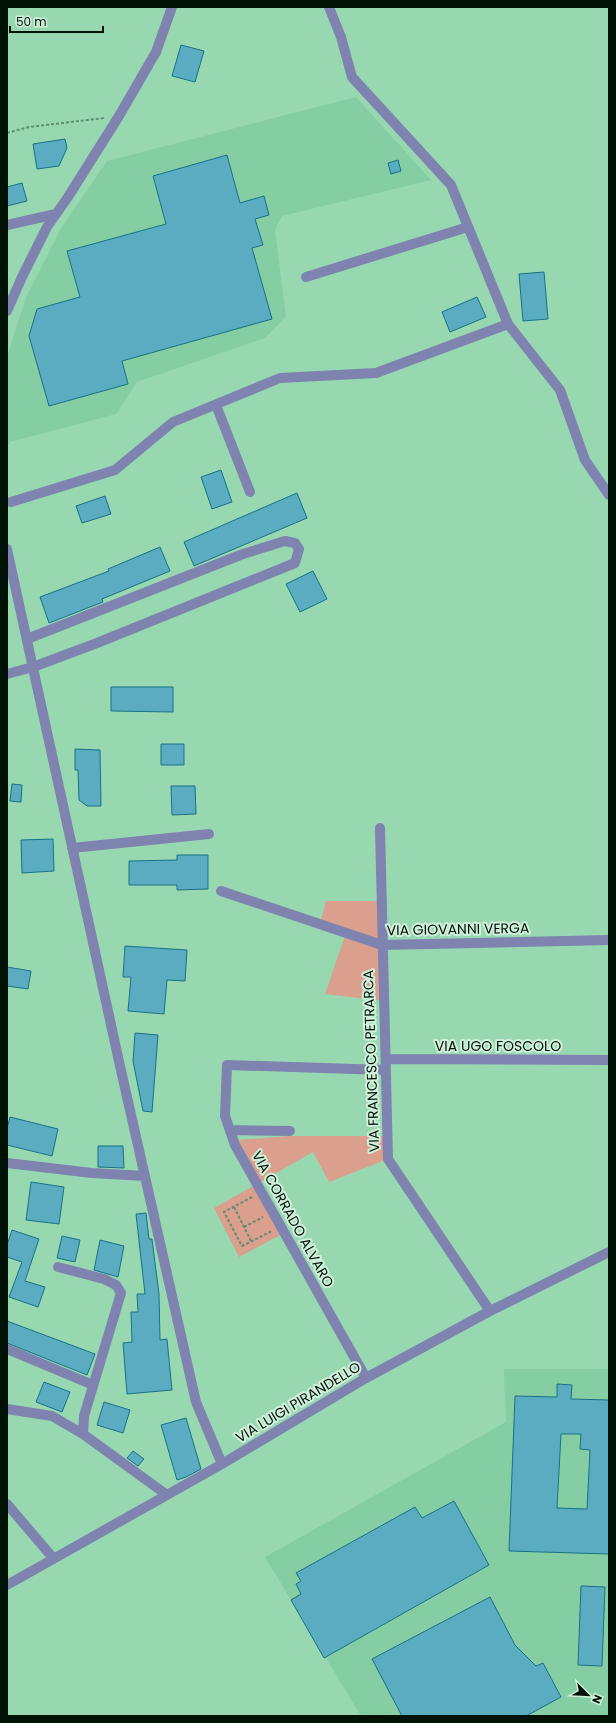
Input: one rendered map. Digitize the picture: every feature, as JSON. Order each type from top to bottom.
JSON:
[{"type":"street","points":[[7,312],[22,277],[47,228],[119,116],[156,52],[172,7]]},
{"type":"street","points":[[329,7],[341,37],[352,77],[451,185],[508,324],[560,390],[585,460],[609,495]]},
{"type":"street","points":[[7,225],[56,214]]},
{"type":"street","points":[[306,277],[468,227]]},
{"type":"street","points":[[11,502],[115,470],[173,422],[280,378],[376,374],[508,324]]},
{"type":"street","points":[[216,405],[250,492]]},
{"type":"street","points":[[7,674],[33,667],[97,643],[295,563],[299,549],[295,543],[285,541],[243,554],[26,639]]},
{"type":"street","points":[[7,549],[72,848],[196,1402],[222,1464]]},
{"type":"street","name":"VIA FRANCESCO PETRARCA","points":[[380,828],[382,945],[387,1059],[385,1070],[388,1159],[490,1311]]},
{"type":"street","points":[[72,848],[208,834]]},
{"type":"street","name":"VIA GIOVANNI VERGA","points":[[221,891],[382,945],[609,940]]},
{"type":"street","name":"VIA UGO FOSCOLO","points":[[387,1059],[609,1060]]},
{"type":"street","name":"VIA CORRADO ALVARO","points":[[366,1378],[235,1145],[225,1116],[227,1066],[385,1070]]},
{"type":"street","points":[[230,1130],[290,1131]]},
{"type":"street","points":[[7,1163],[92,1173],[145,1176]]},
{"type":"street","name":"VIA LUIGI PIRANDELLO","points":[[7,1585],[222,1464],[366,1378],[490,1311],[609,1252]]},
{"type":"street","points":[[58,1267],[104,1279],[116,1285],[121,1293],[84,1416],[83,1434]]},
{"type":"street","points":[[7,1349],[93,1384]]},
{"type":"street","points":[[7,1409],[52,1416],[83,1434],[167,1494]]},
{"type":"street","points":[[7,1504],[53,1558]]},
{"type":"path","points":[[7,133],[29,127],[119,116]]},
{"type":"path","points":[[261,1192],[224,1212],[242,1246],[281,1226]]},
{"type":"path","points":[[234,1207],[252,1241]]},
{"type":"path","points":[[244,1227],[272,1212]]},
{"type":"shaded area","points":[[356,97],[431,180],[282,216],[275,230],[286,317],[265,338],[137,382],[116,414],[10,442],[7,446],[7,357],[26,297],[60,230],[107,161]]},
{"type":"shaded area","points":[[326,901],[382,901],[384,1001],[325,994],[346,933],[320,924]]},
{"type":"shaded area","points":[[290,1136],[386,1136],[388,1159],[329,1182],[313,1152],[257,1184],[235,1145],[238,1140]]},
{"type":"shaded area","points":[[257,1184],[284,1233],[239,1257],[214,1208]]},
{"type":"shaded area","points":[[504,1369],[609,1369],[609,1716],[361,1716],[265,1557],[506,1422]]},
{"type":"building","points":[[181,45],[204,51],[195,82],[172,76]]},
{"type":"building","points":[[65,139],[67,148],[59,166],[37,169],[33,144]]},
{"type":"building","points":[[227,155],[240,203],[264,196],[269,215],[255,219],[263,245],[252,248],[272,319],[122,361],[128,384],[49,406],[29,336],[37,309],[80,297],[67,251],[166,224],[153,176]]},
{"type":"building","points":[[398,160],[401,171],[391,174],[388,163]]},
{"type":"building","points":[[22,183],[27,201],[7,206],[7,187]]},
{"type":"building","points":[[544,272],[548,319],[523,321],[519,274]]},
{"type":"building","points":[[477,297],[486,317],[450,332],[442,312]]},
{"type":"building","points":[[221,470],[232,502],[212,509],[201,477]]},
{"type":"building","points":[[297,493],[307,518],[194,566],[184,542]]},
{"type":"building","points":[[105,496],[111,514],[82,523],[76,506]]},
{"type":"building","points":[[160,547],[170,571],[102,599],[103,602],[49,623],[40,597],[109,571],[108,569]]},
{"type":"building","points":[[313,571],[327,599],[300,612],[286,584]]},
{"type":"building","points":[[111,687],[173,687],[173,712],[111,711]]},
{"type":"building","points":[[161,744],[184,744],[184,765],[161,765]]},
{"type":"building","points":[[75,749],[100,750],[101,806],[87,806],[79,800],[78,770],[75,770]]},
{"type":"building","points":[[12,784],[22,785],[21,802],[10,801]]},
{"type":"building","points":[[171,786],[195,786],[196,814],[172,815]]},
{"type":"building","points":[[53,839],[54,871],[22,873],[21,840]]},
{"type":"building","points":[[177,855],[208,855],[208,889],[177,890],[177,885],[129,885],[129,861],[177,860]]},
{"type":"building","points":[[125,946],[187,950],[185,981],[167,980],[164,1014],[128,1011],[131,977],[123,977]]},
{"type":"building","points":[[7,967],[31,971],[28,989],[7,986]]},
{"type":"building","points":[[135,1033],[158,1035],[152,1112],[143,1111],[133,1061]]},
{"type":"building","points":[[10,1117],[58,1129],[52,1156],[7,1145],[7,1129]]},
{"type":"building","points":[[98,1146],[123,1146],[124,1168],[98,1167]]},
{"type":"building","points":[[31,1182],[64,1187],[59,1224],[26,1220]]},
{"type":"building","points":[[146,1213],[149,1239],[152,1239],[159,1294],[160,1340],[167,1339],[172,1390],[127,1394],[123,1343],[132,1342],[131,1312],[138,1312],[137,1294],[145,1294],[136,1214]]},
{"type":"building","points":[[12,1230],[39,1239],[25,1281],[45,1287],[38,1307],[9,1297],[22,1262],[7,1257],[7,1245]]},
{"type":"building","points":[[62,1236],[80,1240],[75,1262],[57,1258]]},
{"type":"building","points":[[100,1240],[124,1246],[118,1277],[94,1270]]},
{"type":"building","points":[[7,1321],[95,1354],[87,1375],[7,1343]]},
{"type":"building","points":[[44,1382],[70,1392],[62,1412],[36,1402]]},
{"type":"building","points":[[557,1384],[572,1385],[571,1399],[609,1400],[609,1554],[509,1551],[515,1396],[557,1397]],"holes":[[[561,1434],[581,1434],[580,1449],[590,1450],[587,1509],[557,1508]]]},
{"type":"building","points":[[104,1402],[130,1410],[123,1433],[97,1425]]},
{"type":"building","points":[[186,1418],[201,1469],[177,1480],[161,1425]]},
{"type":"building","points":[[133,1451],[144,1459],[138,1466],[127,1458]]},
{"type":"building","points":[[454,1501],[489,1565],[324,1658],[291,1600],[301,1594],[296,1584],[301,1581],[296,1573],[415,1507],[422,1518]]},
{"type":"building","points":[[581,1586],[605,1587],[602,1666],[578,1665]]},
{"type":"building","points":[[490,1597],[515,1645],[536,1666],[543,1663],[561,1697],[526,1716],[402,1716],[372,1659]]}]
